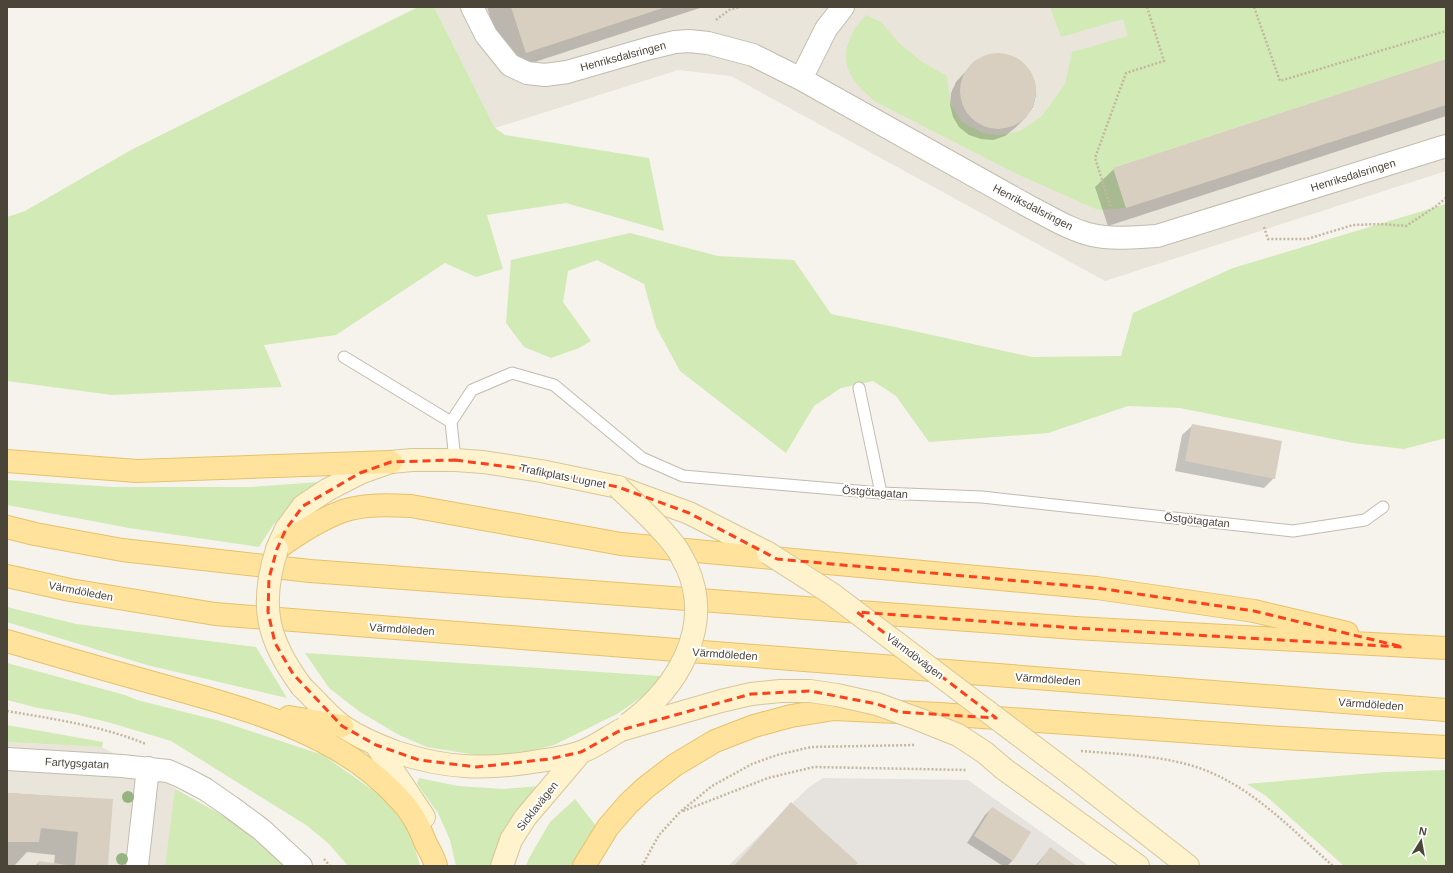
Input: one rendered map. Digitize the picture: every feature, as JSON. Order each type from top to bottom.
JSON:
[{"type":"main road","points":[[7,460],[137,471],[391,462]]},
{"type":"main road","name":"Trafikplats Lugnet","points":[[412,460],[455,460],[483,462],[541,471],[618,487],[663,531],[676,547],[690,574],[696,599],[696,618],[687,655],[668,686],[655,702],[640,716],[621,730],[581,752],[515,765],[477,767],[445,765],[419,760],[376,745],[342,726],[302,687],[283,659],[275,643],[270,628],[268,612],[267,595],[269,578],[277,549],[286,529],[303,506],[327,490],[360,473],[391,462],[412,460]]},
{"type":"main road","name":"Värmdövägen","points":[[618,487],[689,513],[768,553],[832,594],[1073,776],[1188,866]]},
{"type":"main road","points":[[277,549],[319,522],[344,511],[377,505],[411,506],[621,544],[1097,588],[1254,611],[1403,647]]},
{"type":"main road","points":[[7,527],[35,534],[122,550],[310,571],[1075,628],[1403,647],[1446,648]]},
{"type":"main road","name":"Värmdöleden","points":[[7,576],[70,590],[215,614],[1446,710]]},
{"type":"main road","points":[[7,641],[217,701],[288,725],[316,738],[346,754],[373,774],[401,800],[420,828],[436,866]]},
{"type":"main road","points":[[621,730],[721,701],[751,694],[780,691],[810,691],[837,695],[876,704],[958,735],[984,752],[1004,769],[1138,866]]},
{"type":"main road","points":[[217,701],[303,720],[342,726]]},
{"type":"main road","points":[[584,866],[608,827],[628,804],[645,788],[675,765],[715,741],[754,726],[791,716],[834,709],[940,714],[1283,738],[1446,746]]},
{"type":"main road","points":[[376,745],[425,818],[442,866]]},
{"type":"main road","name":"Sicklavägen","points":[[502,866],[511,840],[525,818],[581,752]]},
{"type":"street","name":"Henriksdalsringen","points":[[472,7],[486,36],[510,65],[527,73],[545,75],[567,72],[675,42],[689,41],[708,43],[753,55],[801,79],[1030,207],[1068,227],[1092,235],[1119,238],[1157,236],[1446,146]]},
{"type":"street","points":[[801,79],[826,29],[843,7]]},
{"type":"street","name":"Fartygsgatan","points":[[7,760],[148,768],[168,771],[205,789],[262,830],[301,866]]},
{"type":"street","points":[[137,866],[148,768]]},
{"type":"lane","points":[[344,357],[452,422],[455,460]]},
{"type":"lane","name":"Östgötagatan","points":[[452,422],[472,390],[512,373],[554,385],[642,458],[683,476],[881,493],[982,497],[1293,531],[1365,520],[1383,508]]},
{"type":"lane","points":[[859,388],[881,493]]},
{"type":"path","points":[[1113,216],[1095,158],[1126,73],[1164,61],[1147,7]]},
{"type":"path","points":[[1254,7],[1280,81],[1446,31]]},
{"type":"path","points":[[1255,205],[1268,239],[1307,239],[1353,225],[1381,224],[1406,226],[1446,198]]},
{"type":"path","points":[[7,711],[89,726],[126,735],[151,746]]},
{"type":"path","points":[[642,866],[659,835],[680,812],[768,778],[814,767],[970,771]]},
{"type":"highlighted area","points":[[455,460],[541,471],[618,487],[689,513],[777,559],[1097,588],[1254,611],[1403,647],[1075,628],[857,612],[996,718],[899,712],[877,704],[810,691],[751,694],[621,730],[581,752],[549,759],[477,767],[419,760],[376,745],[342,726],[293,674],[275,643],[268,612],[269,578],[277,549],[286,529],[303,506],[360,473],[391,462]]},
{"type":"shaded area","points":[[434,7],[1446,7],[1446,171],[1105,281],[731,76],[678,70],[495,128]]},
{"type":"shaded area","points":[[7,742],[102,747],[234,822],[285,866],[7,866]]},
{"type":"shaded area","points":[[823,778],[968,780],[1089,866],[728,866],[808,788]]},
{"type":"green space","points":[[418,7],[434,7],[495,128],[505,135],[649,158],[664,231],[566,203],[487,215],[503,269],[476,277],[445,263],[336,335],[264,345],[282,387],[112,395],[7,381],[7,217],[25,211],[131,150]]},
{"type":"green space","points":[[1050,7],[1446,7],[1446,59],[1113,168],[1126,208],[1098,210],[1015,173],[876,102],[867,95],[854,80],[846,63],[848,43],[857,25],[866,15],[881,22],[899,43],[922,62],[947,76],[951,105],[962,122],[983,133],[999,135],[1020,131],[1042,116],[1065,84],[1072,52],[1128,36],[1123,19],[1061,37]]},
{"type":"green space","points":[[1446,204],[1446,438],[1404,449],[1353,443],[1180,408],[1128,406],[1048,433],[929,442],[896,396],[873,381],[841,388],[814,406],[786,453],[680,371],[656,327],[644,284],[597,260],[568,271],[563,302],[591,341],[579,348],[551,358],[524,347],[506,323],[511,260],[630,233],[718,256],[794,260],[831,314],[1032,357],[1121,356],[1133,313],[1233,268]]},
{"type":"green space","points":[[7,480],[114,487],[252,487],[319,482],[288,508],[273,525],[259,547],[129,528],[7,505]]},
{"type":"green space","points":[[7,607],[76,624],[256,647],[287,698],[147,665],[7,622]]},
{"type":"green space","points":[[305,653],[661,676],[643,696],[617,714],[554,745],[518,754],[482,756],[427,747],[399,735],[360,712],[329,688]]},
{"type":"green space","points":[[7,663],[125,695],[137,700],[220,721],[323,755],[384,798],[410,832],[420,866],[348,866],[329,844],[306,825],[171,741],[111,723],[7,700]]},
{"type":"green space","points":[[7,725],[103,742],[102,747],[7,742]]},
{"type":"green space","points":[[1446,770],[1446,866],[1344,866],[1266,796],[1247,784],[1385,772]]},
{"type":"green space","points":[[419,778],[458,786],[503,789],[540,786],[514,813],[490,866],[456,866],[450,840],[438,813],[417,784]]},
{"type":"green space","points":[[175,789],[234,822],[285,866],[165,866]]},
{"type":"green space","points":[[575,799],[596,826],[573,866],[526,866],[550,822]]},
{"type":"building","points":[[511,7],[666,7],[526,53]]},
{"type":"building","points":[[998,53],[1013,56],[1025,64],[1033,76],[1036,91],[1033,106],[1025,118],[1013,126],[998,129],[983,126],[971,118],[963,106],[960,91],[963,76],[971,64],[983,56]]},
{"type":"building","points":[[1446,59],[1446,105],[1126,208],[1113,168]]},
{"type":"building","points":[[1192,424],[1282,441],[1275,479],[1185,461]]},
{"type":"building","points":[[7,793],[113,799],[108,866],[75,866],[78,832],[41,828],[39,842],[7,842]]},
{"type":"building","points":[[791,802],[858,863],[855,866],[734,866]]},
{"type":"building","points":[[992,807],[1031,832],[1013,861],[974,836]]},
{"type":"building","points":[[1050,847],[1076,866],[1037,866]]},
{"type":"building","points":[[39,861],[67,865],[67,866],[38,866]]}]
